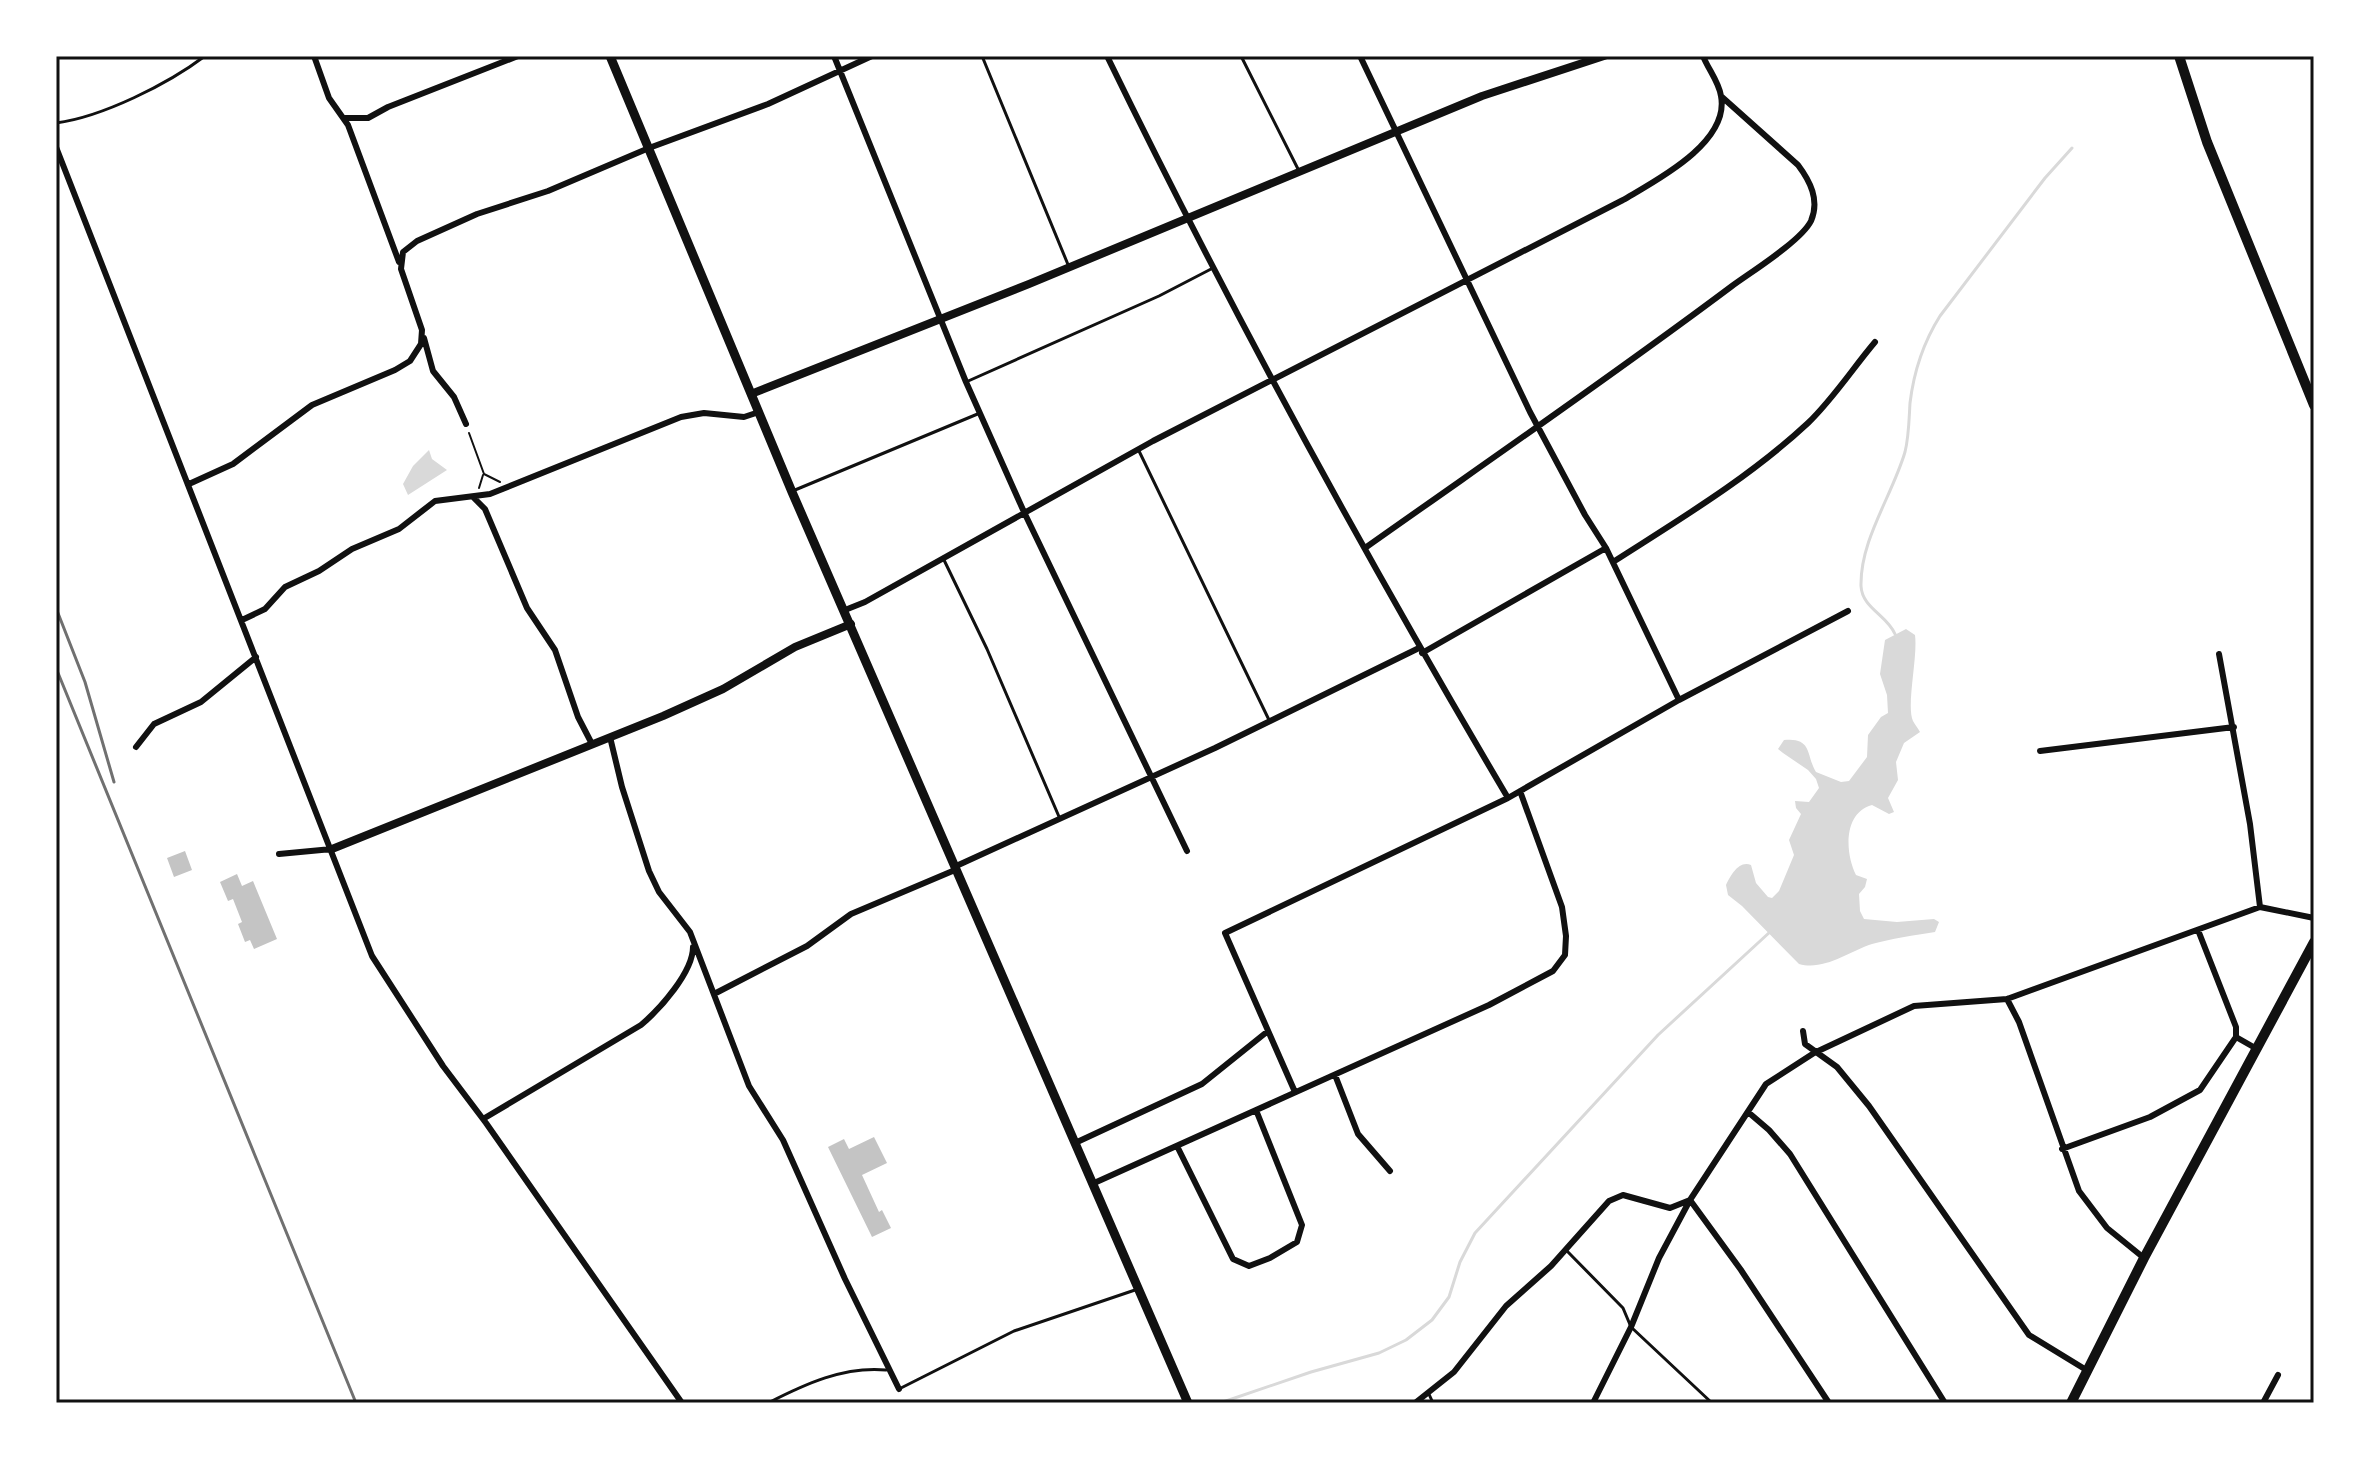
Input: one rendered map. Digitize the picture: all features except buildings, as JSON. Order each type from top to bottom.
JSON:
[{"type":"highway","points":[[2179,56],[2207,142],[2314,405]]},
{"type":"highway","points":[[2071,1403],[2144,1258],[2314,942]]},
{"type":"main road","points":[[610,56],[792,492],[1188,1403]]},
{"type":"street","points":[[314,56],[329,98],[344,118],[401,269],[433,371],[454,397],[466,424]]},
{"type":"street","points":[[344,118],[368,118],[388,107],[518,56]]},
{"type":"street","points":[[834,56],[966,382],[1024,512],[1187,851]]},
{"type":"street","points":[[401,269],[403,252],[417,241],[477,214],[548,191],[649,148],[768,104],[872,56]]},
{"type":"street","points":[[1107,56],[1186,219],[1421,650],[1508,798]]},
{"type":"street","points":[[1360,56],[1537,426],[1606,548],[1679,700]]},
{"type":"street","points":[[751,394],[1069,267],[1482,96],[1604,56]]},
{"type":"street","points":[[1365,548],[1730,288],[1797,237],[1811,220],[1815,209],[1813,191],[1798,165],[1722,97],[1703,56]]},
{"type":"street","points":[[845,610],[865,602],[1138,450],[1623,200],[1682,164],[1713,130],[1722,97]]},
{"type":"street","points":[[56,147],[366,941],[384,978],[682,1403]]},
{"type":"street","points":[[189,484],[233,464],[312,405],[410,361],[421,344],[422,330]]},
{"type":"street","points":[[1613,562],[1729,487],[1776,451],[1827,402],[1875,342]]},
{"type":"street","points":[[242,620],[265,609],[285,587],[319,571],[352,549],[399,529],[435,501],[490,494],[681,417],[704,413],[744,417],[759,412]]},
{"type":"street","points":[[475,495],[485,509],[527,608],[555,650],[578,717],[592,744]]},
{"type":"street","points":[[714,994],[807,946],[851,914],[1421,650],[1606,548]]},
{"type":"street","points":[[1295,1092],[1225,933],[1508,798],[1679,700],[1848,611]]},
{"type":"street","points":[[279,854],[332,849],[723,689],[795,647],[851,624]]},
{"type":"street","points":[[2219,654],[2250,824],[2260,907]]},
{"type":"street","points":[[136,747],[154,724],[201,702],[256,657]]},
{"type":"street","points":[[2040,751],[2234,727]]},
{"type":"street","points":[[610,737],[622,787],[649,871],[659,892],[686,925],[749,1086],[783,1140],[845,1279],[899,1389]]},
{"type":"street","points":[[1092,1184],[1503,998],[1553,971],[1565,955],[1562,907],[1520,791]]},
{"type":"street","points":[[1593,1403],[1631,1327],[1659,1258],[1690,1200],[1766,1084],[1814,1053],[1914,1006],[1987,998],[2007,999],[2260,907],[2314,918]]},
{"type":"street","points":[[2062,1149],[2150,1117],[2185,1100],[2204,1085],[2236,1037],[2236,1027],[2198,930]]},
{"type":"street","points":[[483,1119],[641,1025],[658,1009],[689,965],[694,950],[692,939]]},
{"type":"street","points":[[2007,999],[2019,1022],[2071,1174],[2087,1204],[2107,1228],[2144,1258]]},
{"type":"street","points":[[1075,1143],[1202,1084],[1268,1031]]},
{"type":"street","points":[[1803,1031],[1805,1044],[1837,1067],[1869,1106],[2029,1335],[2088,1371]]},
{"type":"street","points":[[2236,1037],[2257,1049]]},
{"type":"street","points":[[1335,1075],[1358,1134],[1390,1171]]},
{"type":"street","points":[[1177,1146],[1233,1259],[1249,1266],[1270,1258],[1292,1247],[1302,1225],[1256,1110]]},
{"type":"street","points":[[1748,1112],[1790,1154],[1945,1403]]},
{"type":"street","points":[[1415,1403],[1454,1372],[1506,1306],[1566,1249],[1609,1201],[1623,1195],[1670,1208],[1690,1200]]},
{"type":"street","points":[[1690,1200],[1741,1270],[1829,1403]]},
{"type":"street","points":[[2263,1403],[2278,1375]]},
{"type":"lane","points":[[56,123],[79,120],[155,86],[205,56]]},
{"type":"lane","points":[[982,56],[1069,267]]},
{"type":"lane","points":[[1241,56],[1299,173]]},
{"type":"lane","points":[[966,382],[1159,296],[1213,268]]},
{"type":"lane","points":[[792,492],[980,413]]},
{"type":"lane","points":[[1138,450],[1270,722]]},
{"type":"lane","points":[[943,559],[987,649],[1060,819]]},
{"type":"lane","points":[[1566,1249],[1623,1308],[1631,1327],[1712,1403]]},
{"type":"lane","points":[[899,1389],[1014,1331],[1138,1289]]},
{"type":"lane","points":[[768,1403],[835,1374],[890,1370]]},
{"type":"lane","points":[[1428,1392],[1433,1403]]},
{"type":"path","points":[[471,439],[484,474],[475,495]]},
{"type":"path","points":[[484,474],[505,485]]},
{"type":"shaded area","points":[[429,450],[432,459],[447,470],[408,495],[403,484],[413,466]]},
{"type":"shaded area","points":[[1906,629],[1915,635],[1911,714],[1920,732],[1904,743],[1896,762],[1898,780],[1888,798],[1894,812],[1889,814],[1872,805],[1856,816],[1849,835],[1850,856],[1856,875],[1867,879],[1859,894],[1864,919],[1897,922],[1934,919],[1939,922],[1935,932],[1872,944],[1827,963],[1799,964],[1728,895],[1726,885],[1736,869],[1747,864],[1751,865],[1756,883],[1768,897],[1772,898],[1779,891],[1794,855],[1789,840],[1801,814],[1795,801],[1809,802],[1819,788],[1808,770],[1778,749],[1784,740],[1800,741],[1807,749],[1816,772],[1841,782],[1849,781],[1867,757],[1868,735],[1881,717],[1888,713],[1887,695],[1880,674],[1885,640]]},
{"type":"waterway","points":[[1895,634],[1862,594],[1862,569],[1871,535],[1905,452],[1910,403],[1920,357],[1940,316],[2045,178],[2072,148]]},
{"type":"waterway","points":[[1220,1403],[1379,1353],[1406,1340],[1432,1320],[1449,1297],[1460,1262],[1475,1233],[1658,1035],[1771,931]]},
{"type":"railway","points":[[56,608],[85,682],[114,782]]},
{"type":"railway","points":[[56,668],[356,1403]]}]
